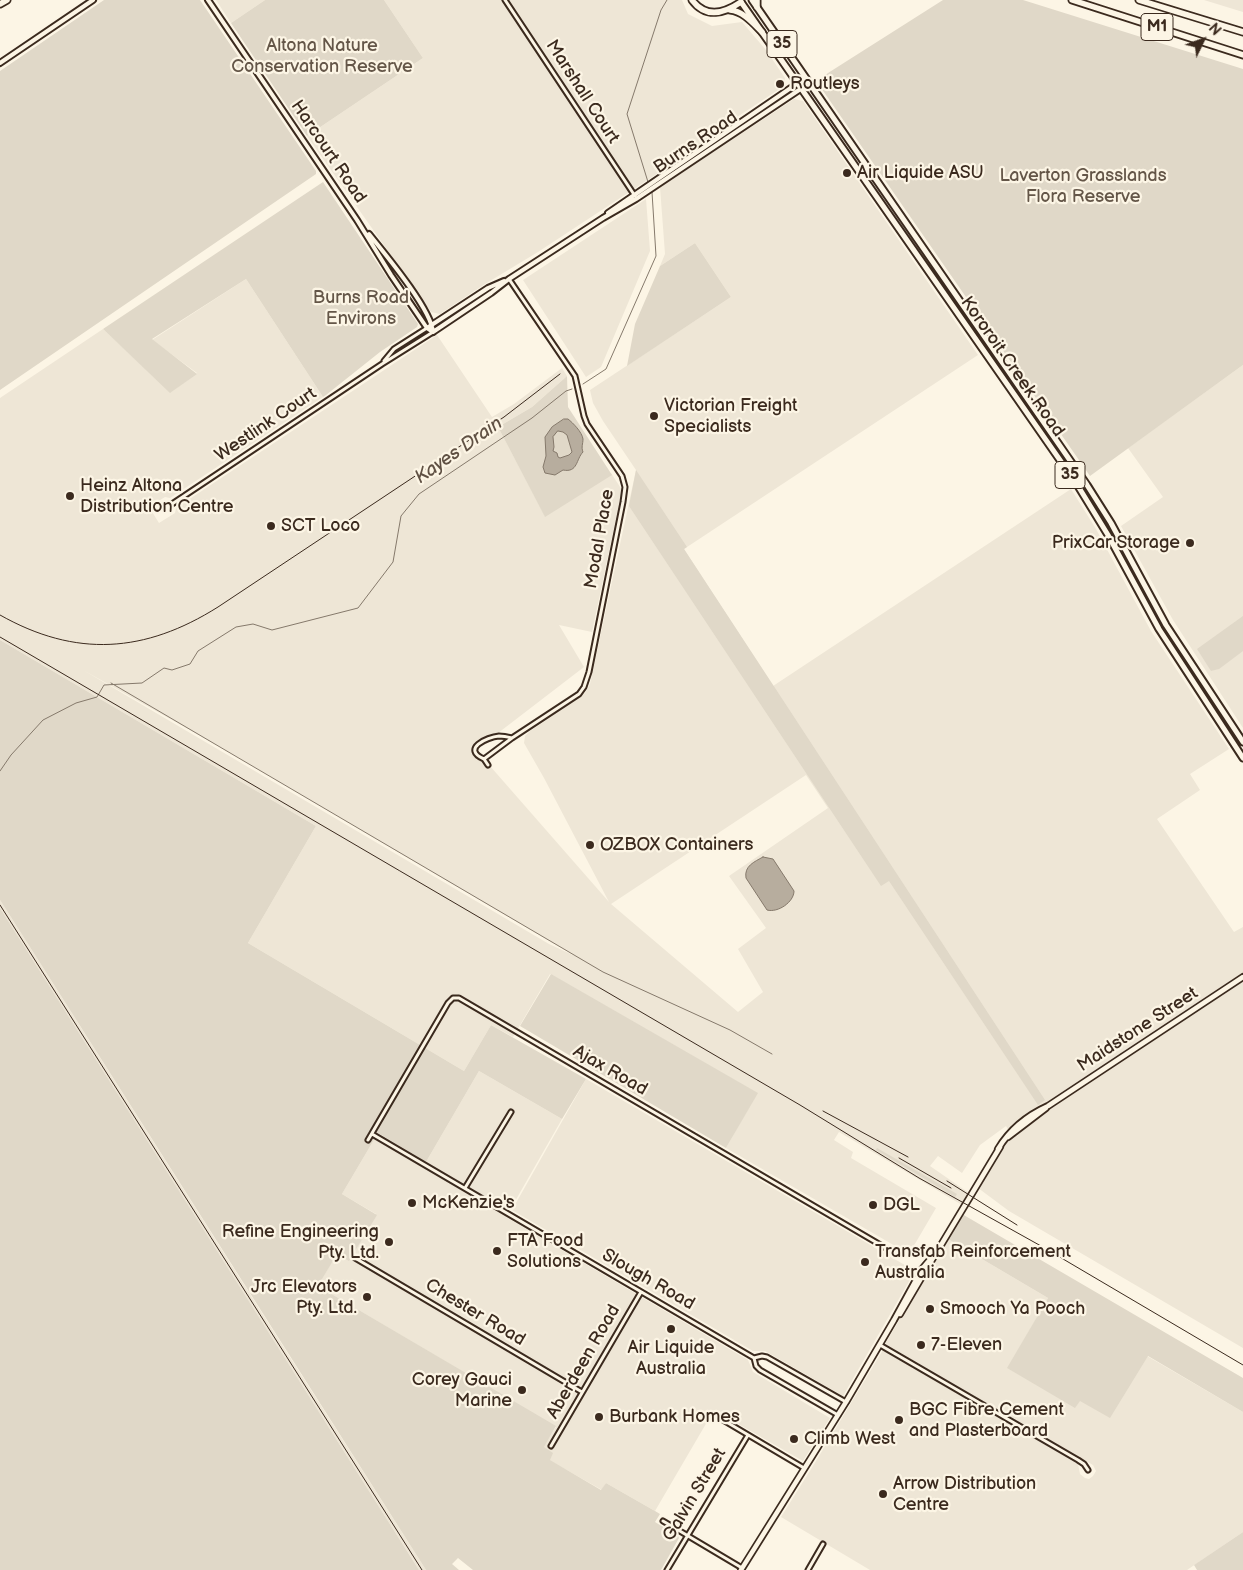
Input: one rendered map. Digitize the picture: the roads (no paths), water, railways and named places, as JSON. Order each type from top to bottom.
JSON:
[{"type":"highway","points":[[0,4],[7,0]]},
{"type":"highway","points":[[692,0],[699,8],[709,12],[720,13],[729,10],[741,2]]},
{"type":"highway","points":[[756,7],[758,0]]},
{"type":"highway","name":"M1","points":[[1072,0],[1243,55]]},
{"type":"highway","name":"M1","points":[[1139,0],[1243,32]]},
{"type":"highway","points":[[729,10],[738,12],[762,32]]},
{"type":"main road","name":"Kororoit Creek Road","points":[[752,0],[1079,473],[1111,523],[1166,625],[1243,742]]},
{"type":"main road","name":"Kororoit Creek Road","points":[[741,2],[1072,478],[1108,535],[1156,624],[1243,758]]},
{"type":"main road","points":[[800,85],[808,80]]},
{"type":"main road","points":[[877,196],[884,191]]},
{"type":"main road","points":[[928,270],[936,265]]},
{"type":"main road","points":[[1072,478],[1079,473]]},
{"type":"main road","points":[[1197,688],[1204,683]]},
{"type":"main road","name":"Maidstone Street","points":[[742,1569],[846,1402],[894,1320],[904,1309],[998,1149],[1013,1133],[1039,1115],[1048,1106],[1243,978]]},
{"type":"street","points":[[0,63],[93,0]]},
{"type":"street","name":"Harcourt Road","points":[[208,0],[357,220],[427,328],[433,332]]},
{"type":"street","name":"Marshall Court","points":[[505,0],[635,197]]},
{"type":"street","name":"Burns Road","points":[[709,148],[736,124],[800,85]]},
{"type":"street","name":"Burns Road","points":[[433,332],[509,279],[778,104],[800,85]]},
{"type":"street","points":[[776,98],[778,104]]},
{"type":"street","name":"Harcourt Road","points":[[357,220],[397,270],[432,324],[433,332]]},
{"type":"street","name":"Burns Road","points":[[427,328],[488,288],[509,279]]},
{"type":"street","name":"Modal Place","points":[[484,759],[512,738],[572,699],[584,687],[589,672],[623,502],[624,487],[619,471],[585,420],[575,376],[509,279]]},
{"type":"street","name":"Westlink Court","points":[[382,364],[394,349],[427,328]]},
{"type":"street","name":"Westlink Court","points":[[166,508],[433,332]]},
{"type":"street","points":[[488,765],[475,750],[477,745],[482,740],[498,736],[512,738]]},
{"type":"street","name":"Ajax Road","points":[[368,1140],[448,1003],[457,997],[896,1254]]},
{"type":"street","points":[[465,1188],[511,1112]]},
{"type":"street","name":"Slough Road","points":[[372,1134],[754,1358],[767,1356],[846,1402]]},
{"type":"street","name":"Chester Road","points":[[355,1258],[582,1392]]},
{"type":"street","name":"Aberdeen Road","points":[[551,1446],[641,1292]]},
{"type":"street","points":[[880,1345],[1078,1460],[1088,1470]]},
{"type":"street","name":"Slough Road","points":[[754,1358],[756,1366],[760,1370],[838,1415]]},
{"type":"street","points":[[722,1420],[804,1468]]},
{"type":"street","name":"Galvin Street","points":[[667,1570],[748,1435]]},
{"type":"street","points":[[663,1521],[742,1569]]},
{"type":"street","points":[[810,1569],[823,1544]]},
{"type":"waterway","name":"Kayes Drain","points":[[648,182],[627,114],[661,10],[667,0]]},
{"type":"waterway","name":"Kayes Drain","points":[[583,384],[606,369],[656,256],[652,192]]},
{"type":"waterway","name":"Kayes Drain","points":[[0,771],[11,755],[43,720],[76,703],[97,697],[104,685],[142,683],[164,668],[172,670],[190,664],[198,651],[236,627],[253,624],[272,630],[358,608],[393,562],[401,516],[419,494],[532,418],[566,391],[572,389]]},
{"type":"waterway","points":[[111,683],[603,972],[730,1030],[772,1054]]},
{"type":"railway","points":[[0,615],[28,629],[56,638],[83,643],[110,644],[137,641],[164,634],[218,607],[504,417],[560,374]]},
{"type":"railway","points":[[0,637],[800,1105],[919,1178],[1041,1246],[1243,1365]]},
{"type":"railway","points":[[0,905],[422,1570]]},
{"type":"railway","points":[[823,1111],[908,1157]]},
{"type":"railway","points":[[899,1158],[951,1188]]},
{"type":"railway","points":[[947,1181],[1017,1225]]},
{"type":"place","name":"Routleys","points":[[780,84]]},
{"type":"place","name":"Air Liquide ASU","points":[[847,173]]},
{"type":"place","name":"Victorian Freight Specialists","points":[[654,416]]},
{"type":"place","name":"Heinz Altona Distribution Centre","points":[[70,496]]},
{"type":"place","name":"SCT Loco","points":[[271,526]]},
{"type":"place","name":"PrixCar Storage","points":[[1190,543]]},
{"type":"place","name":"OZBOX Containers","points":[[590,845]]},
{"type":"place","name":"McKenzie's","points":[[412,1203]]},
{"type":"place","name":"DGL","points":[[873,1205]]},
{"type":"place","name":"Refine Engineering Pty. Ltd.","points":[[389,1242]]},
{"type":"place","name":"FTA Food Solutions","points":[[497,1251]]},
{"type":"place","name":"Transfab Reinforcement Australia","points":[[865,1262]]},
{"type":"place","name":"Jrc Elevators Pty. Ltd.","points":[[367,1297]]},
{"type":"place","name":"Smooch Ya Pooch","points":[[930,1309]]},
{"type":"place","name":"Air Liquide Australia","points":[[671,1329]]},
{"type":"place","name":"7-Eleven","points":[[921,1345]]},
{"type":"place","name":"Corey Gauci Marine","points":[[522,1390]]},
{"type":"place","name":"Burbank Homes","points":[[599,1417]]},
{"type":"place","name":"BGC Fibre Cement and Plasterboard","points":[[899,1420]]},
{"type":"place","name":"Climb West","points":[[794,1439]]},
{"type":"place","name":"Arrow Distribution Centre","points":[[883,1494]]},
{"type":"park label","name":"Altona Nature Conservation Reserve","points":[[322,56]]},
{"type":"park label","name":"Laverton Grasslands Flora Reserve","points":[[1083,186]]},
{"type":"park label","name":"Burns Road Environs","points":[[361,308]]}]
